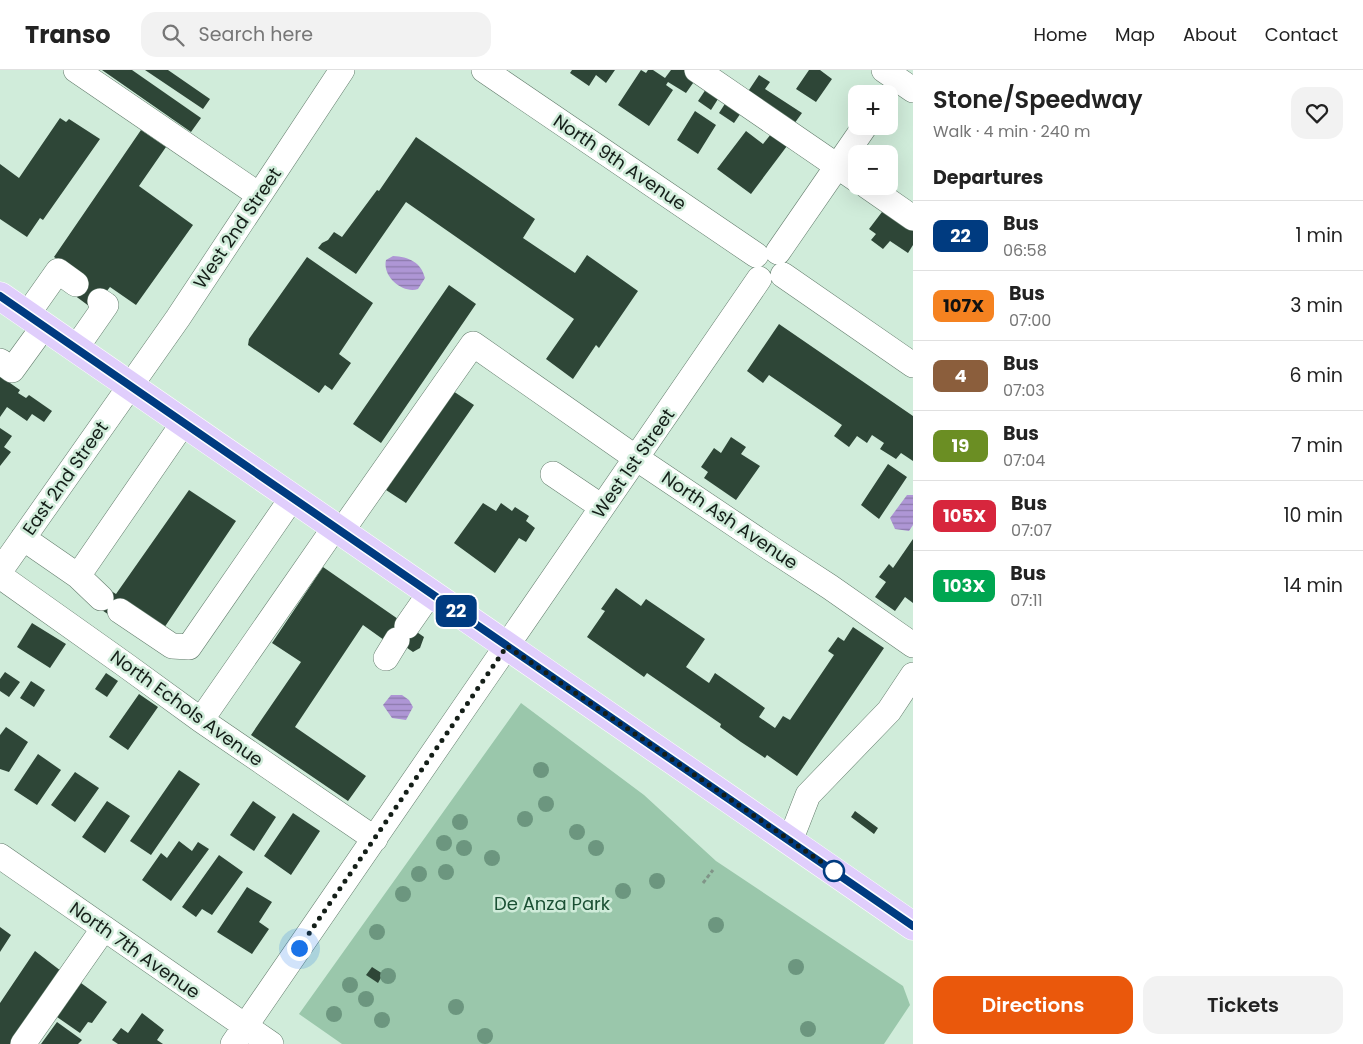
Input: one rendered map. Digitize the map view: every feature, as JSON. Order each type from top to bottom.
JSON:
[{"type":"main road","points":[[1,299],[36,320],[913,926]]},
{"type":"street","points":[[76,70],[259,195]]},
{"type":"street","name":"West 2nd Street","points":[[130,386],[178,318],[342,70]]},
{"type":"street","name":"North 9th Avenue","points":[[484,70],[913,365]]},
{"type":"street","points":[[697,70],[847,172]]},
{"type":"street","name":"West 1st Street","points":[[239,1035],[769,265],[847,172],[862,135]]},
{"type":"street","points":[[880,195],[913,218]]},
{"type":"street","points":[[0,361],[12,370],[58,271],[76,284]]},
{"type":"street","points":[[76,348],[106,305],[100,301]]},
{"type":"street","name":"North Ash Avenue","points":[[338,529],[473,344],[636,458],[830,587],[913,645]]},
{"type":"street","name":"East 2nd Street","points":[[0,571],[130,386]]},
{"type":"street","points":[[78,576],[184,422]]},
{"type":"street","points":[[553,474],[602,507]]},
{"type":"street","points":[[23,538],[78,576],[111,605],[172,646],[190,647],[292,498]]},
{"type":"street","points":[[201,720],[338,529]]},
{"type":"street","name":"North Echols Avenue","points":[[0,576],[201,720],[374,839]]},
{"type":"street","points":[[397,641],[430,593]]},
{"type":"street","points":[[790,841],[808,795],[889,710],[913,675]]},
{"type":"street","name":"North 7th Avenue","points":[[3,865],[104,928],[239,1035],[271,1044]]},
{"type":"street","points":[[23,1044],[104,928]]},
{"type":"path","points":[[704,883],[713,870]]},
{"type":"green space","name":"De Anza Park","points":[[521,703],[644,795],[716,861],[903,986],[910,1005],[884,1044],[342,1044],[299,1014]]},
{"type":"shaded area","points":[[393,256],[414,261],[421,268],[425,278],[418,289],[412,290],[400,287],[390,278],[387,272],[386,260]]},
{"type":"shaded area","points":[[907,495],[913,495],[913,525],[909,531],[895,529],[890,518]]},
{"type":"shaded area","points":[[391,695],[402,695],[409,700],[413,707],[406,720],[392,718],[383,705]]},
{"type":"building","points":[[102,70],[132,70],[201,118],[191,132]]},
{"type":"building","points":[[145,70],[168,70],[210,99],[203,109]]},
{"type":"building","points":[[572,70],[615,70],[606,83],[596,75],[589,86],[570,73]]},
{"type":"building","points":[[641,70],[646,73],[648,70],[653,70],[665,78],[671,70],[688,70],[698,76],[686,93],[668,82],[666,85],[673,90],[649,126],[618,105]]},
{"type":"building","points":[[809,70],[820,70],[832,79],[816,102],[796,89]]},
{"type":"building","points":[[759,75],[770,82],[765,89],[802,113],[794,124],[747,93]]},
{"type":"building","points":[[706,89],[718,99],[711,110],[698,101]]},
{"type":"building","points":[[730,96],[745,107],[734,123],[719,113]]},
{"type":"building","points":[[695,111],[716,125],[698,154],[677,140]]},
{"type":"building","points":[[60,118],[66,122],[69,119],[100,139],[43,220],[40,218],[27,237],[0,219],[0,164],[19,178]]},
{"type":"building","points":[[141,130],[166,147],[139,186],[193,225],[136,305],[110,287],[93,309],[70,292],[82,276],[54,257]]},
{"type":"building","points":[[746,131],[763,144],[771,134],[787,146],[751,194],[717,169]]},
{"type":"building","points":[[416,137],[535,219],[523,238],[575,273],[587,255],[638,291],[599,348],[596,345],[573,379],[546,359],[574,319],[406,202],[356,274],[318,248],[334,232],[342,237],[377,190],[379,191]]},
{"type":"building","points":[[885,208],[913,225],[913,245],[908,253],[890,241],[883,249],[871,240],[876,234],[869,229]]},
{"type":"building","points":[[307,257],[373,303],[339,354],[351,363],[332,390],[325,385],[319,393],[248,345],[249,339]]},
{"type":"building","points":[[449,285],[476,304],[381,443],[353,424]]},
{"type":"building","points":[[779,324],[913,416],[913,461],[901,453],[896,459],[880,449],[884,443],[872,435],[867,443],[857,436],[849,447],[834,436],[842,425],[769,375],[763,383],[747,371]]},
{"type":"building","points":[[0,376],[20,390],[18,393],[26,398],[29,395],[52,411],[44,422],[32,414],[27,421],[7,407],[0,417]]},
{"type":"building","points":[[453,391],[474,405],[406,503],[386,490]]},
{"type":"building","points":[[0,428],[12,436],[4,447],[11,452],[0,466]]},
{"type":"building","points":[[731,437],[746,447],[741,454],[760,466],[736,500],[704,478],[708,472],[701,467],[714,448],[721,453]]},
{"type":"building","points":[[888,464],[907,477],[879,519],[861,505]]},
{"type":"building","points":[[189,490],[236,521],[164,628],[115,619],[96,606],[108,589],[116,594]]},
{"type":"building","points":[[483,503],[496,511],[501,503],[512,511],[515,507],[529,516],[526,521],[535,528],[526,542],[519,538],[495,573],[454,543]]},
{"type":"building","points":[[913,539],[913,603],[905,597],[895,611],[875,597],[886,582],[879,577],[889,564],[893,568]]},
{"type":"building","points":[[323,567],[424,637],[420,648],[413,652],[387,634],[384,640],[363,625],[295,727],[366,776],[348,801],[251,735],[301,662],[272,643]]},
{"type":"building","points":[[616,588],[641,606],[646,599],[705,639],[686,667],[709,683],[715,673],[765,708],[759,717],[775,728],[783,716],[790,720],[834,655],[828,651],[838,637],[844,641],[853,627],[884,648],[797,776],[767,755],[765,758],[741,742],[720,727],[721,724],[647,673],[644,677],[587,637],[605,611],[601,609]]},
{"type":"building","points":[[32,623],[66,644],[50,668],[17,647]]},
{"type":"building","points":[[5,672],[20,682],[9,697],[0,691],[0,679]]},
{"type":"building","points":[[106,673],[118,681],[107,697],[95,689]]},
{"type":"building","points":[[31,681],[45,690],[34,707],[20,698]]},
{"type":"building","points":[[139,694],[158,707],[128,750],[109,737]]},
{"type":"building","points":[[6,727],[28,742],[9,772],[0,769],[0,735]]},
{"type":"building","points":[[38,754],[61,770],[37,805],[14,790]]},
{"type":"building","points":[[179,770],[200,784],[151,855],[130,841]]},
{"type":"building","points":[[75,772],[99,788],[75,822],[51,805]]},
{"type":"building","points":[[107,801],[130,816],[105,853],[82,837]]},
{"type":"building","points":[[253,801],[276,817],[254,851],[230,835]]},
{"type":"building","points":[[855,811],[878,828],[874,834],[851,817]]},
{"type":"building","points":[[293,813],[320,831],[291,875],[264,856]]},
{"type":"building","points":[[179,841],[192,851],[198,842],[209,849],[171,901],[142,880],[161,853],[167,858]]},
{"type":"building","points":[[219,855],[243,872],[212,915],[202,909],[196,917],[182,907]]},
{"type":"building","points":[[247,887],[272,902],[259,922],[269,929],[252,954],[217,932]]},
{"type":"building","points":[[0,927],[11,935],[0,952]]},
{"type":"building","points":[[35,951],[61,971],[12,1044],[0,1044],[0,1003]]},
{"type":"building","points":[[372,967],[383,974],[378,983],[366,975]]},
{"type":"building","points":[[81,983],[107,1002],[92,1023],[88,1022],[80,1033],[57,1017]]},
{"type":"building","points":[[142,1013],[164,1030],[157,1040],[163,1044],[118,1044],[112,1040],[121,1028],[128,1033]]},
{"type":"building","points":[[57,1022],[82,1040],[78,1044],[41,1044]]},
{"type":"bus line","name":"22","points":[[0,296],[913,926]]},
{"type":"route","points":[[299,948],[507,646],[836,872],[834,871]]}]
